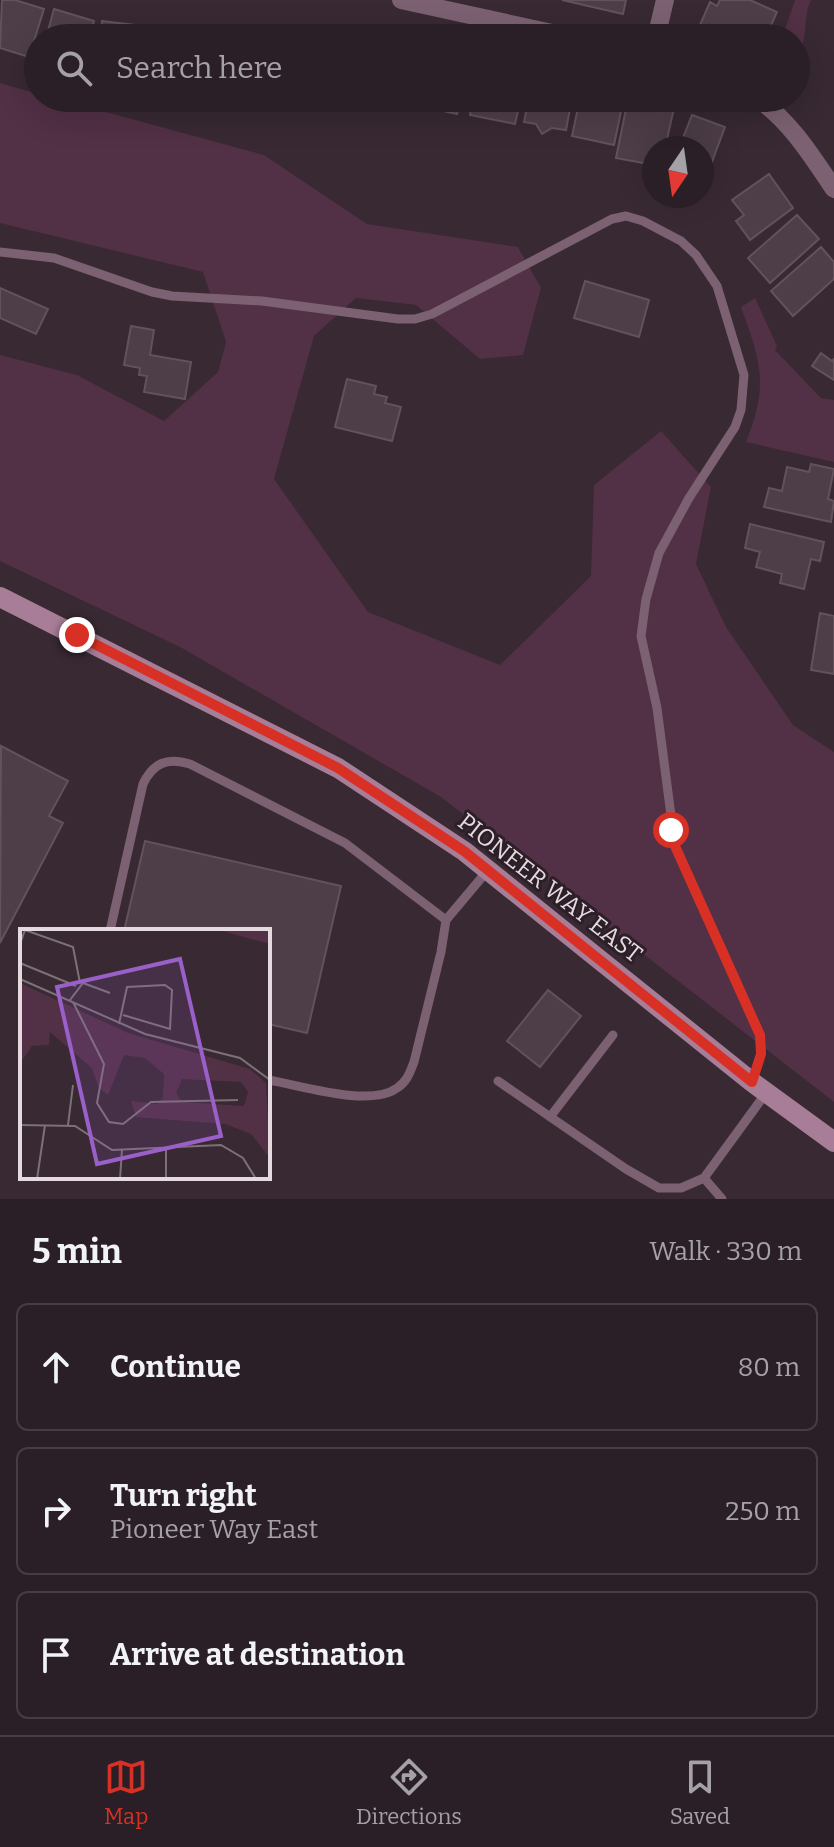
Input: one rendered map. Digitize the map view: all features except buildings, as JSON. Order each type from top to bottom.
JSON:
[{"type":"street","points":[[401,0],[511,24]]},
{"type":"street","points":[[659,24],[665,0]]},
{"type":"street","points":[[776,112],[796,133],[834,189]]},
{"type":"street","name":"PIONEER WAY EAST","points":[[0,597],[338,768],[464,851],[759,1087],[834,1142]]},
{"type":"lane","points":[[0,252],[54,258],[172,296],[262,301],[415,319],[432,314],[612,219],[626,216],[643,221],[681,241],[696,255],[717,286],[744,375],[744,391],[735,427],[689,498],[659,553],[646,599],[641,636],[657,708],[675,846],[760,1035],[759,1087],[704,1178],[681,1194],[659,1188],[626,1169],[498,1081]]},
{"type":"lane","points":[[110,929],[143,784],[155,765],[166,760],[190,764],[345,843],[446,920]]},
{"type":"lane","points":[[270,1080],[359,1096],[378,1096],[396,1089],[407,1079],[441,952],[446,920],[488,870]]},
{"type":"lane","points":[[550,1117],[613,1035]]},
{"type":"lane","points":[[704,1178],[722,1199]]},
{"type":"shaded area","points":[[795,0],[811,0],[806,24],[787,24]]},
{"type":"shaded area","points":[[0,83],[24,90],[24,112],[106,112],[264,155],[367,224],[518,247],[541,288],[523,355],[480,359],[416,305],[356,298],[314,336],[274,479],[368,612],[500,665],[591,576],[594,485],[661,431],[711,487],[696,564],[726,627],[793,725],[834,752],[834,1102],[441,797],[180,647],[0,561],[0,355],[77,375],[164,421],[218,372],[226,342],[203,272],[0,223]]},
{"type":"shaded area","points":[[755,298],[777,346],[775,350],[821,398],[834,400],[834,462],[746,442],[758,404],[760,374],[741,307]]},
{"type":"route","points":[[77,635],[338,768],[464,851],[752,1082],[761,1054],[760,1035],[675,846],[671,830]]}]
